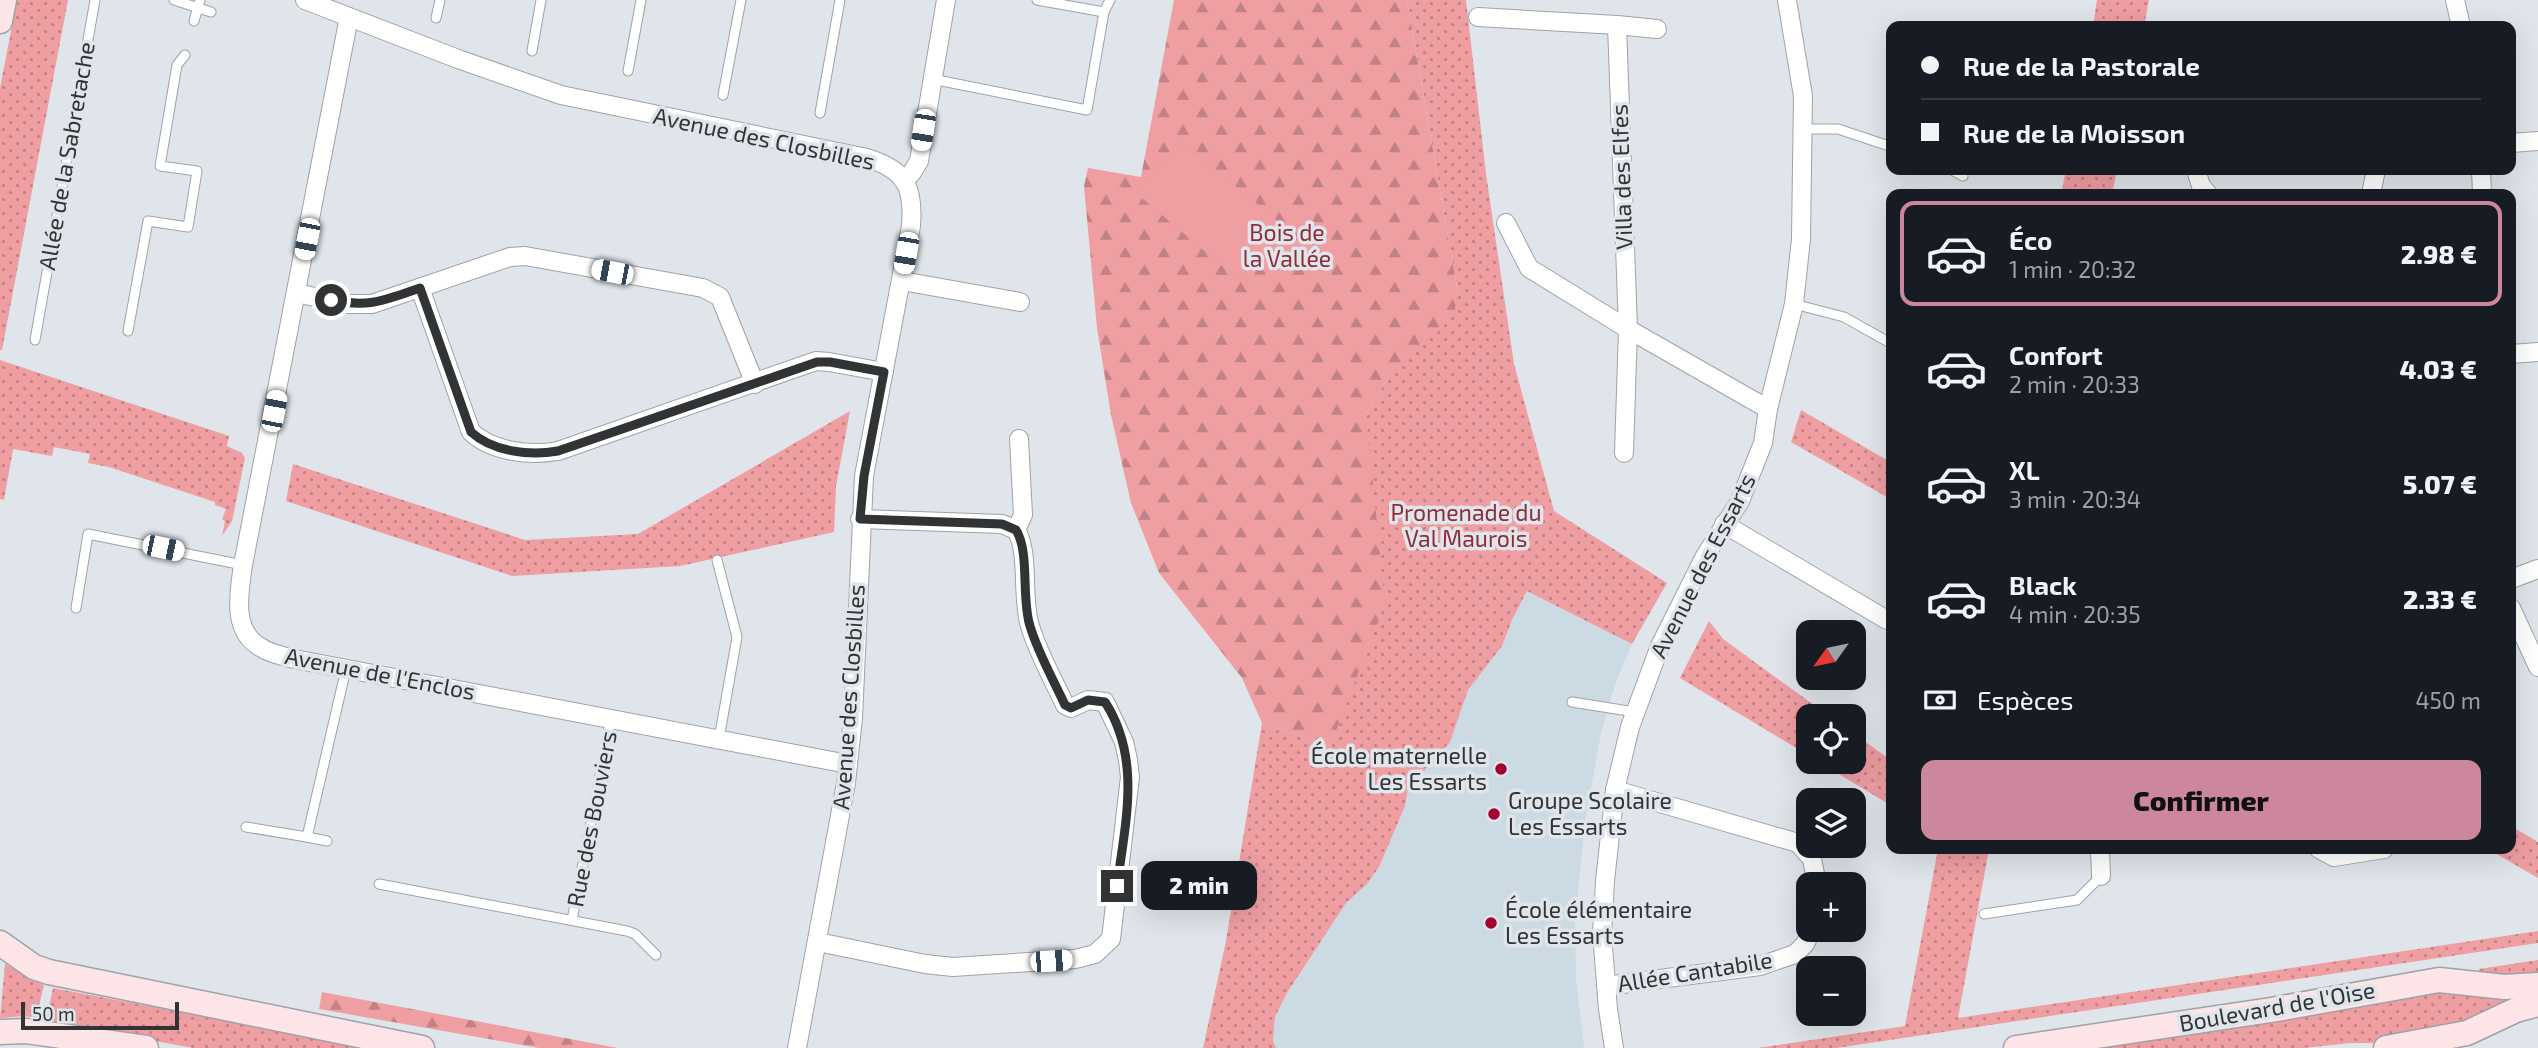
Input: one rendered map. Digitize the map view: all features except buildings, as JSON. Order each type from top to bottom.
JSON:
[{"type":"main road","points":[[0,21],[4,0]]},
{"type":"main road","points":[[0,943],[34,967],[48,972],[422,1048]]},
{"type":"main road","name":"Boulevard de l'Oise","points":[[2016,1048],[2271,1010],[2439,980],[2505,987],[2538,985]]},
{"type":"main road","points":[[2386,1048],[2467,1033],[2516,1010],[2538,1004]]},
{"type":"main road","points":[[0,1032],[26,1031],[146,1048]]},
{"type":"street","name":"Avenue des Closbilles","points":[[305,0],[549,91],[592,103],[867,158],[891,168],[903,180],[913,204],[902,281],[864,476],[853,718],[848,764],[841,818],[797,1048]]},
{"type":"street","points":[[903,180],[911,174],[919,161],[946,0]]},
{"type":"street","name":"Avenue des Essarts","points":[[1614,1048],[1602,934],[1615,790],[1635,712],[1660,646],[1705,556],[1740,501],[1763,443],[1768,409],[1794,304],[1801,239],[1803,96],[1787,0]]},
{"type":"street","points":[[2455,0],[2460,21]]},
{"type":"street","name":"Avenue de l'Enclos","points":[[349,17],[243,565],[238,609],[244,629],[251,640],[262,648],[289,658],[848,764]]},
{"type":"street","points":[[1478,17],[1657,29]]},
{"type":"street","name":"Villa des Elfes","points":[[1617,25],[1628,329],[1624,453]]},
{"type":"street","points":[[2516,143],[2538,141]]},
{"type":"street","points":[[1506,223],[1528,268],[1768,409]]},
{"type":"street","points":[[296,293],[360,305],[372,304],[510,257],[525,256],[703,288],[720,297],[755,384]]},
{"type":"street","points":[[902,281],[1020,302]]},
{"type":"street","points":[[420,288],[467,424],[477,438],[498,447],[540,454],[558,451],[817,362],[884,372]]},
{"type":"street","points":[[2516,354],[2538,352]]},
{"type":"street","points":[[1016,530],[1023,515],[1019,439]]},
{"type":"street","points":[[818,942],[925,964],[953,967],[1088,957],[1102,949],[1111,939],[1130,777],[1124,742],[1105,702],[1088,700],[1071,708],[1065,705],[1030,625],[1025,603],[1022,542],[1016,530],[1002,524],[860,519]]},
{"type":"street","points":[[1724,524],[1886,619]]},
{"type":"street","points":[[2516,577],[2538,569]]},
{"type":"street","points":[[2516,619],[2538,667]]},
{"type":"street","points":[[1615,790],[1798,843],[1812,859],[1815,872]]},
{"type":"street","points":[[2100,854],[2101,876]]},
{"type":"street","points":[[2328,854],[2334,857],[2353,854]]},
{"type":"street","name":"Allée Cantabile","points":[[1606,986],[1760,966],[1796,954],[1806,942]]},
{"type":"lane","name":"Allée de la Sabretache","points":[[35,340],[95,0]]},
{"type":"lane","points":[[174,0],[199,4],[211,12]]},
{"type":"lane","points":[[436,18],[440,0]]},
{"type":"lane","points":[[531,51],[541,0]]},
{"type":"lane","points":[[628,71],[641,0]]},
{"type":"lane","points":[[723,94],[741,0]]},
{"type":"lane","points":[[820,113],[840,0]]},
{"type":"lane","points":[[1037,0],[1104,12]]},
{"type":"lane","points":[[932,79],[1087,110],[1104,12],[1110,0]]},
{"type":"lane","points":[[194,21],[199,4]]},
{"type":"lane","points":[[128,331],[148,221],[188,227],[197,171],[160,166],[177,65],[185,55]]},
{"type":"lane","points":[[1803,129],[1838,129],[1886,145]]},
{"type":"lane","points":[[1794,304],[1844,317],[1886,341]]},
{"type":"lane","points":[[76,608],[88,534],[243,565]]},
{"type":"lane","points":[[717,560],[737,638],[719,739]]},
{"type":"lane","points":[[307,837],[346,669]]},
{"type":"lane","points":[[1572,702],[1635,712]]},
{"type":"lane","name":"Rue des Bouviers","points":[[572,920],[611,718]]},
{"type":"lane","points":[[246,827],[327,841]]},
{"type":"lane","points":[[1984,914],[2077,900],[2101,876]]},
{"type":"lane","name":"Rue des Bouviers","points":[[379,884],[628,931],[635,934],[656,955]]},
{"type":"shaded area","name":"Groupe Scolaire Les Essarts","points":[[1528,591],[1632,644],[1616,682],[1601,733],[1585,821],[1575,923],[1576,978],[1584,1048],[1276,1048],[1273,1041],[1275,1017],[1287,993],[1346,903],[1367,884],[1379,867],[1405,806],[1408,789],[1450,742],[1468,690],[1502,646]]},
{"type":"green space","points":[[17,0],[68,0],[0,350],[0,88]]},
{"type":"green space","name":"Bois de la Vallée","points":[[1174,0],[1407,0],[1458,294],[1454,312],[1440,330],[1395,366],[1366,414],[1385,604],[1330,746],[1262,723],[1242,678],[1159,573],[1131,503],[1111,415],[1097,328],[1084,186],[1088,168],[1141,177]]},
{"type":"green space","name":"Promenade du Val Maurois","points":[[1407,0],[1466,0],[1486,174],[1514,364],[1554,511],[1667,583],[1632,644],[1527,591],[1502,646],[1468,690],[1450,742],[1408,789],[1405,806],[1379,867],[1367,884],[1346,903],[1287,993],[1275,1017],[1273,1041],[1276,1048],[1203,1048],[1226,941],[1262,723],[1330,746],[1366,414],[1395,366],[1410,353],[1458,294]]},
{"type":"green space","points":[[2097,0],[2149,0],[2145,21],[2094,21]]},
{"type":"green space","points":[[1181,140],[1286,228],[1241,282],[1136,193]]},
{"type":"green space","points":[[2065,175],[2116,175],[2113,189],[2062,189]]},
{"type":"green space","points":[[0,360],[229,436],[227,446],[242,453],[245,458],[232,521],[222,536],[225,521],[222,519],[226,509],[215,505],[215,502],[109,467],[88,463],[90,454],[54,447],[52,456],[13,449],[4,500],[0,499]]},
{"type":"green space","points":[[1801,410],[1886,460],[1886,497],[1791,442]]},
{"type":"green space","points":[[850,411],[836,486],[834,532],[680,566],[512,576],[286,501],[293,464],[525,540],[638,534]]},
{"type":"green space","points":[[1709,621],[1723,639],[1812,704],[1796,704],[1796,748],[1680,678]]},
{"type":"green space","points":[[1866,742],[1886,757],[1886,802],[1839,774],[1866,774]]},
{"type":"green space","points":[[2516,829],[2538,842],[2538,878],[2497,854],[2516,854]]},
{"type":"green space","points":[[1937,854],[1988,854],[1958,1018],[2538,931],[2538,943],[1836,1048],[1758,1048],[1905,1026]]},
{"type":"green space","points":[[2538,960],[2538,978],[2481,977],[2479,969]]},
{"type":"green space","points":[[5,964],[44,985],[36,1018],[0,1018]]},
{"type":"green space","points":[[53,988],[372,1048],[193,1048],[46,1021]]},
{"type":"green space","points":[[2427,988],[2527,993],[2476,1023],[2380,1043],[2304,1048],[2071,1048]]},
{"type":"green space","points":[[322,992],[618,1048],[539,1048],[319,1009]]},
{"type":"place","name":"École maternelle Les Essarts","points":[[1501,769]]},
{"type":"place","name":"Groupe Scolaire Les Essarts","points":[[1494,814]]},
{"type":"place","name":"École élémentaire Les Essarts","points":[[1491,923]]},
{"type":"route","points":[[331,300],[348,304],[372,304],[420,288],[471,432],[486,443],[527,453],[558,451],[817,362],[884,372],[864,476],[860,519],[1002,524],[1012,527],[1020,535],[1025,603],[1030,625],[1065,705],[1071,708],[1088,700],[1105,702],[1124,742],[1130,777],[1117,886]]}]
